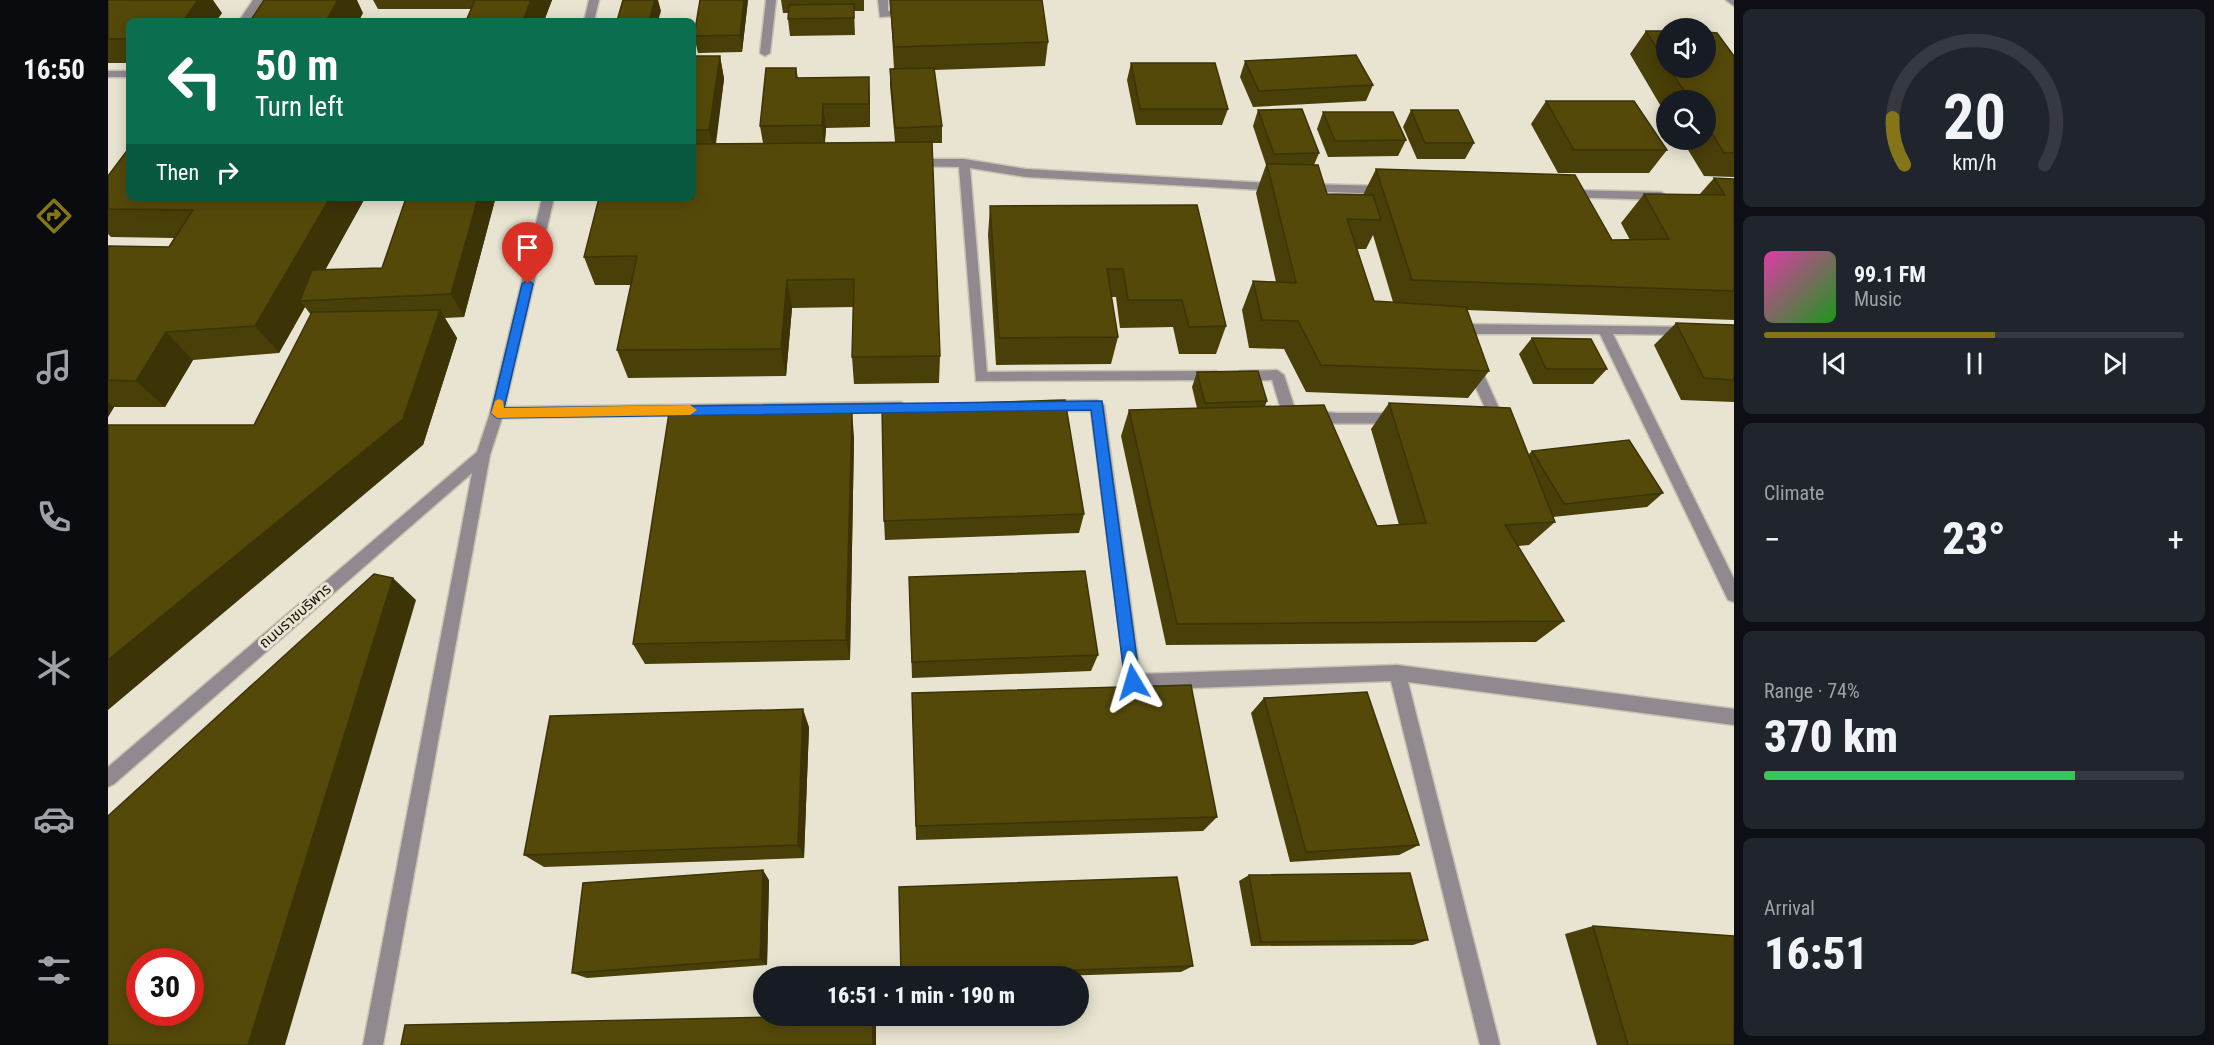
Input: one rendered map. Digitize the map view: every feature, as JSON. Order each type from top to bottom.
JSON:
[{"type":"street","points":[[246,18],[258,0]]},
{"type":"street","points":[[590,18],[594,0]]},
{"type":"street","points":[[765,53],[771,0]]},
{"type":"street","points":[[883,0],[883,15],[916,11]]},
{"type":"street","points":[[108,74],[126,74]]},
{"type":"street","points":[[905,163],[964,163],[1026,173],[1070,176],[1294,188],[1401,190]]},
{"type":"street","points":[[964,163],[981,377],[1277,375],[1290,414],[1336,418],[1416,418]]},
{"type":"street","points":[[1556,194],[1675,196]]},
{"type":"street","points":[[373,1045],[483,455],[497,413],[547,201]]},
{"type":"street","points":[[1473,417],[1496,417],[1457,329],[1699,330]]},
{"type":"street","points":[[1604,330],[1734,595]]},
{"type":"street","points":[[1038,406],[1097,405],[1133,682],[1396,673],[1734,717]]},
{"type":"street","points":[[497,413],[921,407]]},
{"type":"street","name":"ถนนราชบริพาร","points":[[108,778],[483,455]]},
{"type":"street","points":[[1396,673],[1490,1045]]},
{"type":"building","points":[[198,0],[185,18],[126,18],[126,39],[108,39],[108,1]]},
{"type":"building","points":[[264,0],[338,0],[328,18],[252,18]]},
{"type":"building","points":[[475,0],[531,0],[524,18],[467,18]]},
{"type":"building","points":[[623,0],[655,0],[650,18],[618,18]]},
{"type":"building","points":[[700,0],[744,0],[740,35],[696,36]]},
{"type":"building","points":[[890,0],[1042,0],[1048,42],[894,47]]},
{"type":"building","points":[[854,4],[854,18],[788,19],[789,5]]},
{"type":"building","points":[[1646,31],[1656,31],[1656,47]]},
{"type":"building","points":[[1717,33],[1734,56],[1734,153],[1724,153],[1716,140],[1716,90],[1683,90],[1676,78],[1716,78]]},
{"type":"building","points":[[1356,55],[1373,85],[1259,91],[1245,61]]},
{"type":"building","points":[[696,56],[720,56],[709,130],[696,130]]},
{"type":"building","points":[[1131,63],[1215,63],[1228,109],[1140,109]]},
{"type":"building","points":[[766,68],[796,68],[796,78],[869,77],[869,104],[823,104],[822,125],[760,126]]},
{"type":"building","points":[[934,68],[942,126],[895,128],[890,69]]},
{"type":"building","points":[[1546,101],[1634,101],[1656,134],[1656,150],[1574,150]]},
{"type":"building","points":[[1302,109],[1319,153],[1274,154],[1258,110]]},
{"type":"building","points":[[1411,110],[1458,110],[1474,143],[1425,143]]},
{"type":"building","points":[[1323,112],[1393,112],[1406,140],[1335,141]]},
{"type":"building","points":[[932,142],[940,356],[852,357],[854,279],[787,280],[781,349],[617,350],[637,256],[584,257],[598,201],[696,201],[696,144]]},
{"type":"building","points":[[126,152],[126,201],[328,201],[255,326],[166,332],[136,381],[108,380],[108,246],[169,247],[193,210],[108,209],[108,176]]},
{"type":"building","points":[[1267,164],[1318,165],[1327,194],[1373,195],[1381,220],[1347,219],[1374,301],[1466,307],[1489,371],[1321,365],[1298,321],[1262,320],[1253,281],[1296,283]]},
{"type":"building","points":[[1376,169],[1575,175],[1612,240],[1669,239],[1644,194],[1725,195],[1714,178],[1734,179],[1734,291],[1412,280]]},
{"type":"building","points":[[405,201],[477,201],[451,294],[300,301],[312,270],[382,268]]},
{"type":"building","points":[[1197,205],[1226,326],[1189,327],[1182,300],[1128,300],[1123,269],[1107,269],[1118,337],[999,338],[990,206]]},
{"type":"building","points":[[440,310],[403,419],[108,660],[108,425],[254,425],[312,312]]},
{"type":"building","points":[[1676,323],[1734,325],[1734,380],[1704,378]]},
{"type":"building","points":[[1532,338],[1591,339],[1607,369],[1546,369]]},
{"type":"building","points":[[1258,371],[1267,401],[1205,403],[1197,372]]},
{"type":"building","points":[[1065,400],[1084,514],[884,521],[882,406]]},
{"type":"building","points":[[1389,403],[1510,408],[1555,522],[1505,525],[1564,621],[1177,624],[1129,410],[1324,405],[1377,526],[1426,523]]},
{"type":"building","points":[[852,411],[846,640],[633,644],[669,413]]},
{"type":"building","points":[[1629,440],[1663,493],[1564,504],[1532,451]]},
{"type":"building","points":[[1085,571],[1098,655],[912,662],[909,577]]},
{"type":"building","points":[[374,574],[393,578],[248,1045],[108,1045],[108,816]]},
{"type":"building","points":[[1191,685],[1217,817],[916,826],[912,693]]},
{"type":"building","points":[[1367,692],[1419,845],[1306,852],[1264,698]]},
{"type":"building","points":[[803,709],[798,845],[524,855],[550,716]]},
{"type":"building","points":[[763,870],[760,959],[572,973],[583,883]]},
{"type":"building","points":[[1410,873],[1428,940],[1261,942],[1249,875]]},
{"type":"building","points":[[1177,877],[1193,966],[1089,970],[1089,966],[901,966],[899,887]]},
{"type":"building","points":[[1593,926],[1734,936],[1734,1045],[1628,1045]]},
{"type":"building","points":[[753,1017],[753,1026],[873,1026],[873,1045],[401,1045],[405,1025]]},
{"type":"slow traffic","points":[[499,404],[497,413],[690,410]]},
{"type":"route","points":[[528,284],[497,413],[1097,405],[1133,682]]}]
